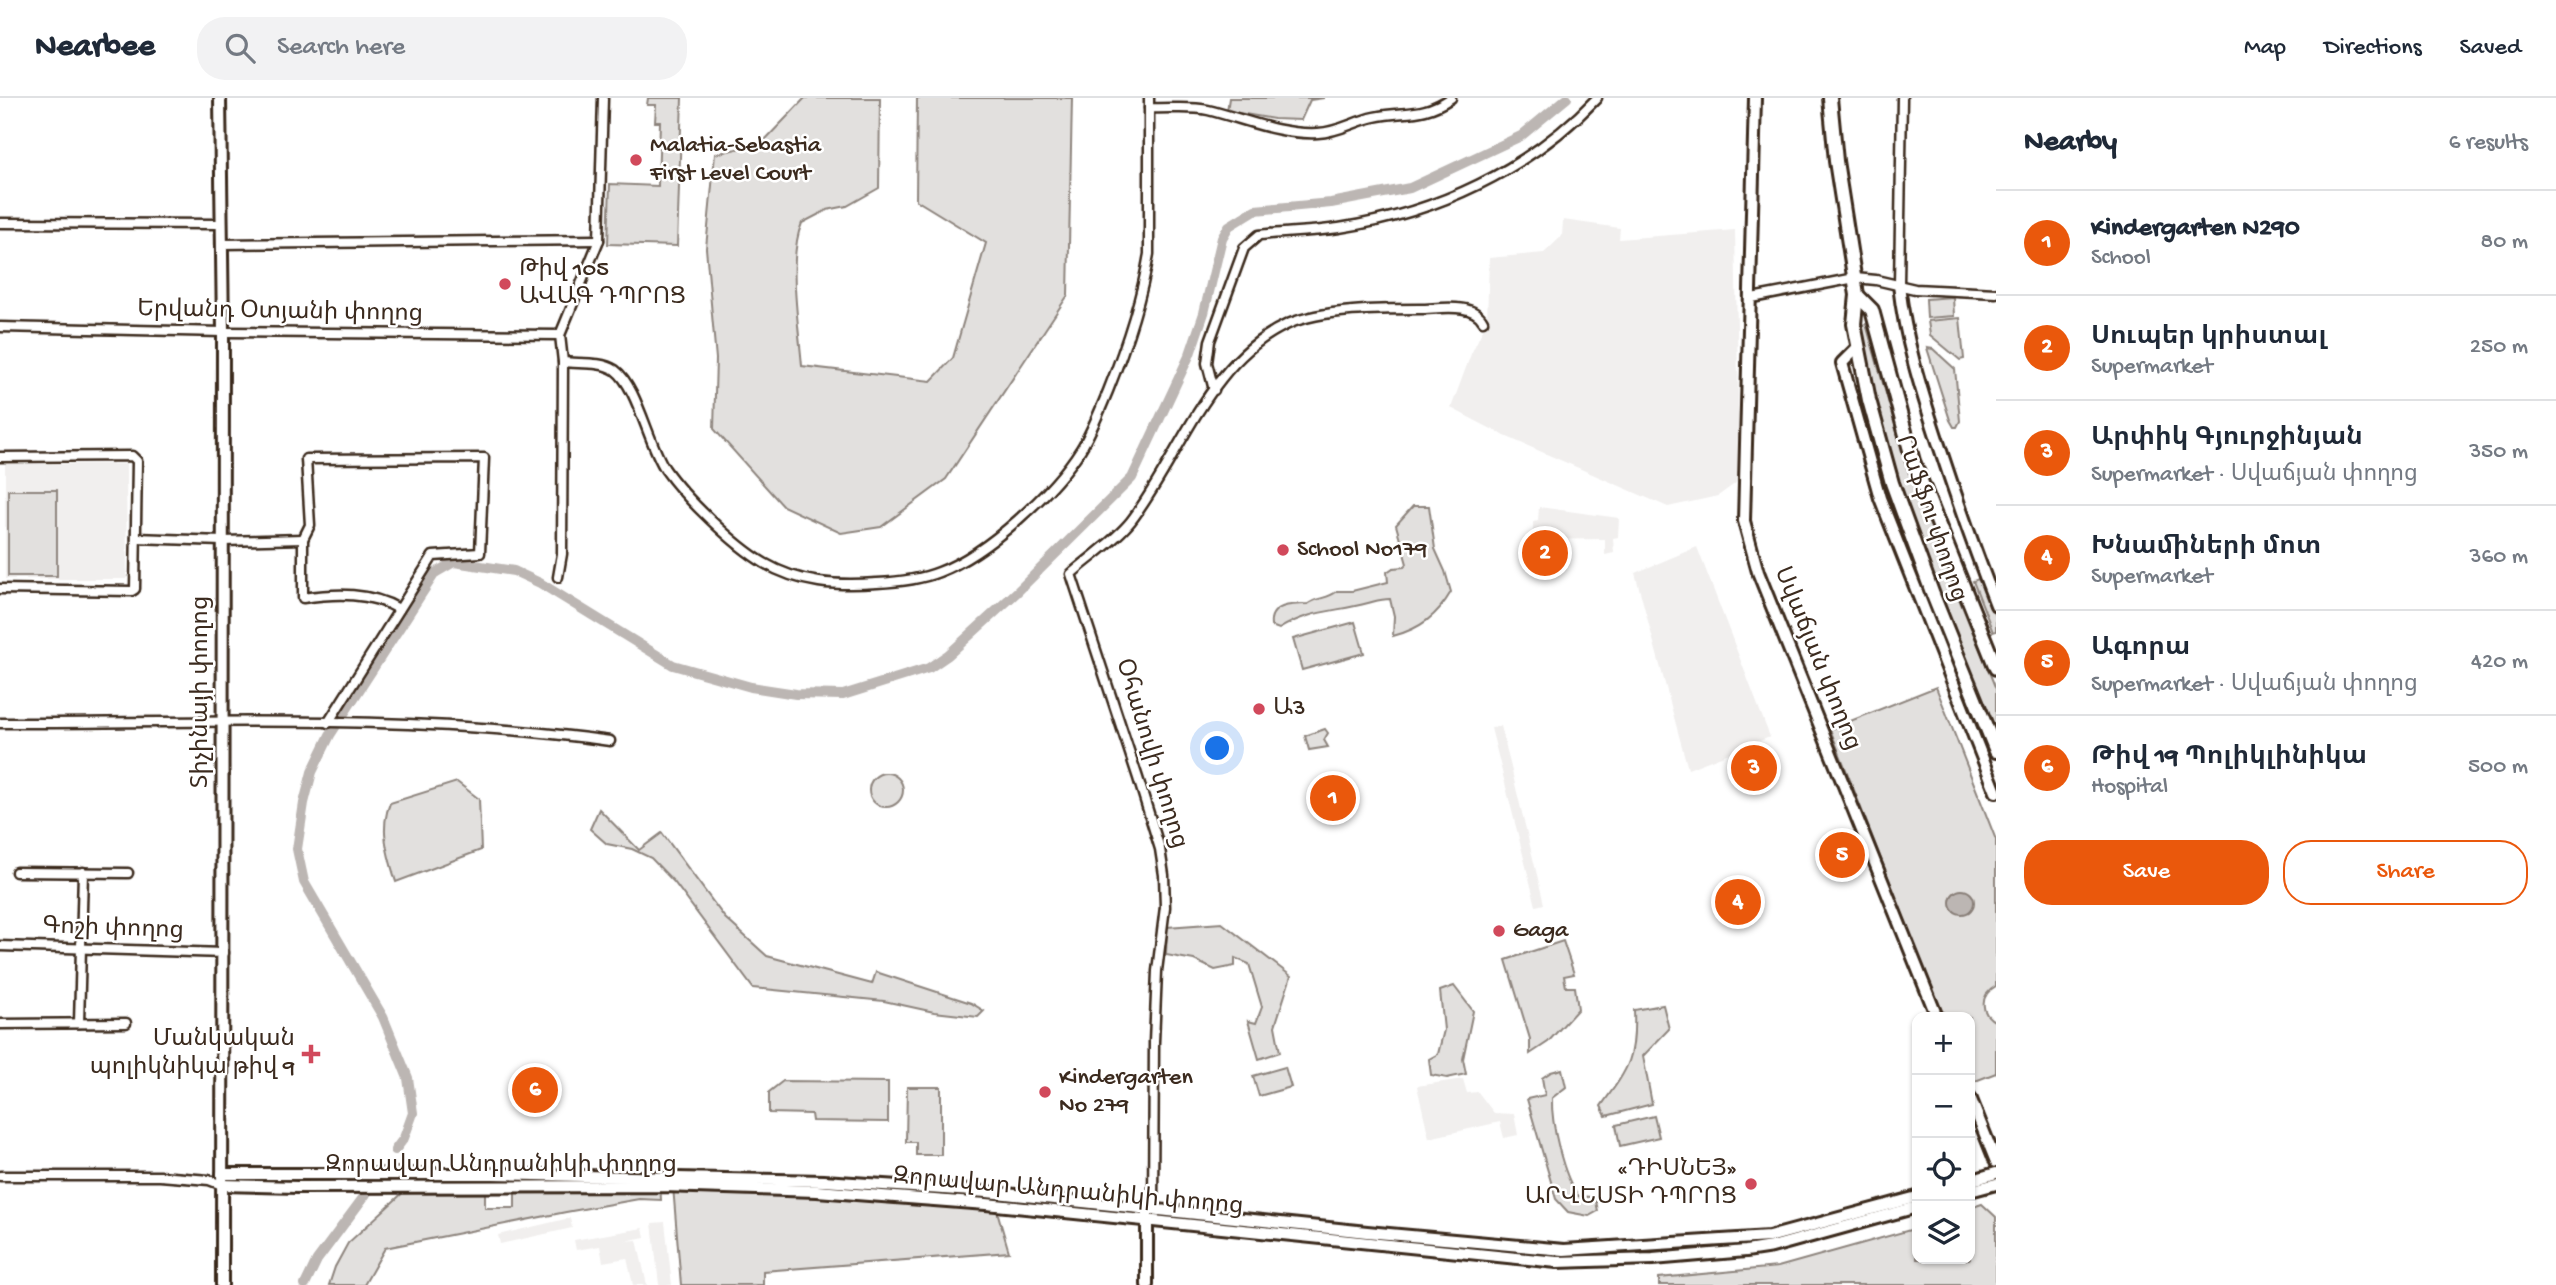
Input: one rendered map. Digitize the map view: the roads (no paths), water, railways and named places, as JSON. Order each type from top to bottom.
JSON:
[{"type":"main road","name":"Տիչինայի փողոց","points":[[220,98],[223,332],[222,1285]]},
{"type":"main road","name":"Սվաճյան փողոց","points":[[1755,98],[1752,298],[1744,521],[1758,572],[1935,1012]]},
{"type":"main road","name":"Րաֆֆու փողոց","points":[[1830,98],[1836,161],[1857,295],[1853,315],[1868,400],[1892,483],[1933,596],[1996,751]]},
{"type":"main road","points":[[1899,285],[1905,330],[1921,392],[1965,526],[1996,605]]},
{"type":"main road","name":"Րաֆֆու փողոց","points":[[1857,295],[1872,310],[1913,461],[1996,668]]},
{"type":"main road","points":[[1858,347],[1842,363],[1880,498],[1996,792]]},
{"type":"main road","points":[[1975,1110],[1996,1162]]},
{"type":"main road","points":[[1975,1179],[1996,1173]]},
{"type":"main road","name":"Զորավար Անդրանիկի փողոց","points":[[222,1179],[298,1187],[663,1181],[817,1191],[896,1192],[1564,1250],[1769,1237],[1912,1198]]},
{"type":"main road","points":[[1975,1190],[1996,1184]]},
{"type":"main road","name":"Զորավար Անդրանիկի փողոց","points":[[1150,1214],[1557,1262],[1653,1259],[1746,1251],[1772,1247],[1912,1208]]},
{"type":"main road","name":"Օհանովի փողոց","points":[[1150,1214],[1150,1285]]},
{"type":"street","points":[[558,577],[562,554],[563,362],[560,335],[599,240],[603,98]]},
{"type":"street","points":[[563,362],[602,365],[615,370],[626,383],[665,468],[681,488],[736,543],[764,563],[791,576],[819,584],[844,586],[916,579],[940,572],[966,559],[1027,512],[1058,481],[1082,448],[1098,416],[1128,340],[1147,267],[1149,98]]},
{"type":"street","points":[[1149,108],[1206,110],[1293,133],[1320,133],[1344,128],[1376,116],[1412,114],[1438,106],[1451,98]]},
{"type":"street","points":[[1213,390],[1207,363],[1210,341],[1234,274],[1249,242],[1259,235],[1336,228],[1427,207],[1489,179],[1533,154],[1597,98]]},
{"type":"street","points":[[1899,285],[1902,98]]},
{"type":"street","points":[[0,223],[222,224]]},
{"type":"street","points":[[222,244],[599,240]]},
{"type":"street","points":[[1752,298],[1854,278],[1929,290],[1996,293]]},
{"type":"street","name":"Օհանովի փողոց","points":[[1150,1214],[1157,971],[1165,907],[1164,875],[1160,849],[1071,573],[1129,523],[1149,496],[1213,390],[1239,357],[1288,324],[1318,314],[1416,309],[1470,309],[1479,313],[1483,321]]},
{"type":"street","name":"Երվանդ Օտյանի փողոց","points":[[0,327],[560,335]]},
{"type":"street","points":[[0,457],[136,457],[136,587],[132,591],[0,589]]},
{"type":"street","points":[[328,723],[433,556],[480,553],[484,458],[306,459],[310,525],[303,539],[303,598],[350,594],[382,599],[399,609]]},
{"type":"street","points":[[136,538],[222,541],[303,539]]},
{"type":"street","points":[[0,723],[443,725],[548,732],[610,741]]},
{"type":"street","points":[[16,872],[128,873]]},
{"type":"street","points":[[79,1023],[83,872]]},
{"type":"street","name":"Գոշի փողոց","points":[[0,946],[224,953]]},
{"type":"street","points":[[0,1024],[126,1023]]},
{"type":"street","name":"Զորավար Անդրանիկի փողոց","points":[[0,1176],[160,1176],[222,1179]]},
{"type":"waterway","points":[[395,1150],[404,1138],[413,1113],[408,1078],[383,1017],[304,882],[297,849],[312,772],[330,735],[435,573],[454,562],[514,571],[540,583],[673,665],[751,687],[796,694],[843,695],[929,668],[948,655],[1017,592],[1132,478],[1190,354],[1204,313],[1222,238],[1229,226],[1255,210],[1331,203],[1410,188],[1521,136],[1567,98]]},
{"type":"waterway","points":[[305,1285],[317,1260],[366,1194]]},
{"type":"place","name":"Malatia-Sebastia First Level Court","points":[[636,160]]},
{"type":"place","name":"Թիվ 105 ԱՎԱԳ ԴՊՐՈՑ","points":[[505,284]]},
{"type":"place","name":"School No179","points":[[1283,550]]},
{"type":"place","name":"Սուպեր կրիստալ","points":[[1545,553]]},
{"type":"place","name":"Ա3","points":[[1259,709]]},
{"type":"place","name":"Արփիկ Գյուրջինյան","points":[[1754,768]]},
{"type":"place","name":"Kindergarten N290","points":[[1333,798]]},
{"type":"place","name":"Ագորա","points":[[1842,855]]},
{"type":"place","name":"Խնամիների մոտ","points":[[1738,902]]},
{"type":"place","name":"Gaga","points":[[1499,931]]},
{"type":"place","name":"Մանկական պոլիկնիկա թիվ 9","points":[[311,1054]]},
{"type":"place","name":"Թիվ 19 Պոլիկլինիկա","points":[[535,1090]]},
{"type":"place","name":"Kindergarten No 279","points":[[1045,1092]]},
{"type":"place","name":"«ԴԻՍՆԵՅ» ԱՐՎԵՍՏԻ ԴՊՐՈՑ","points":[[1751,1184]]}]
